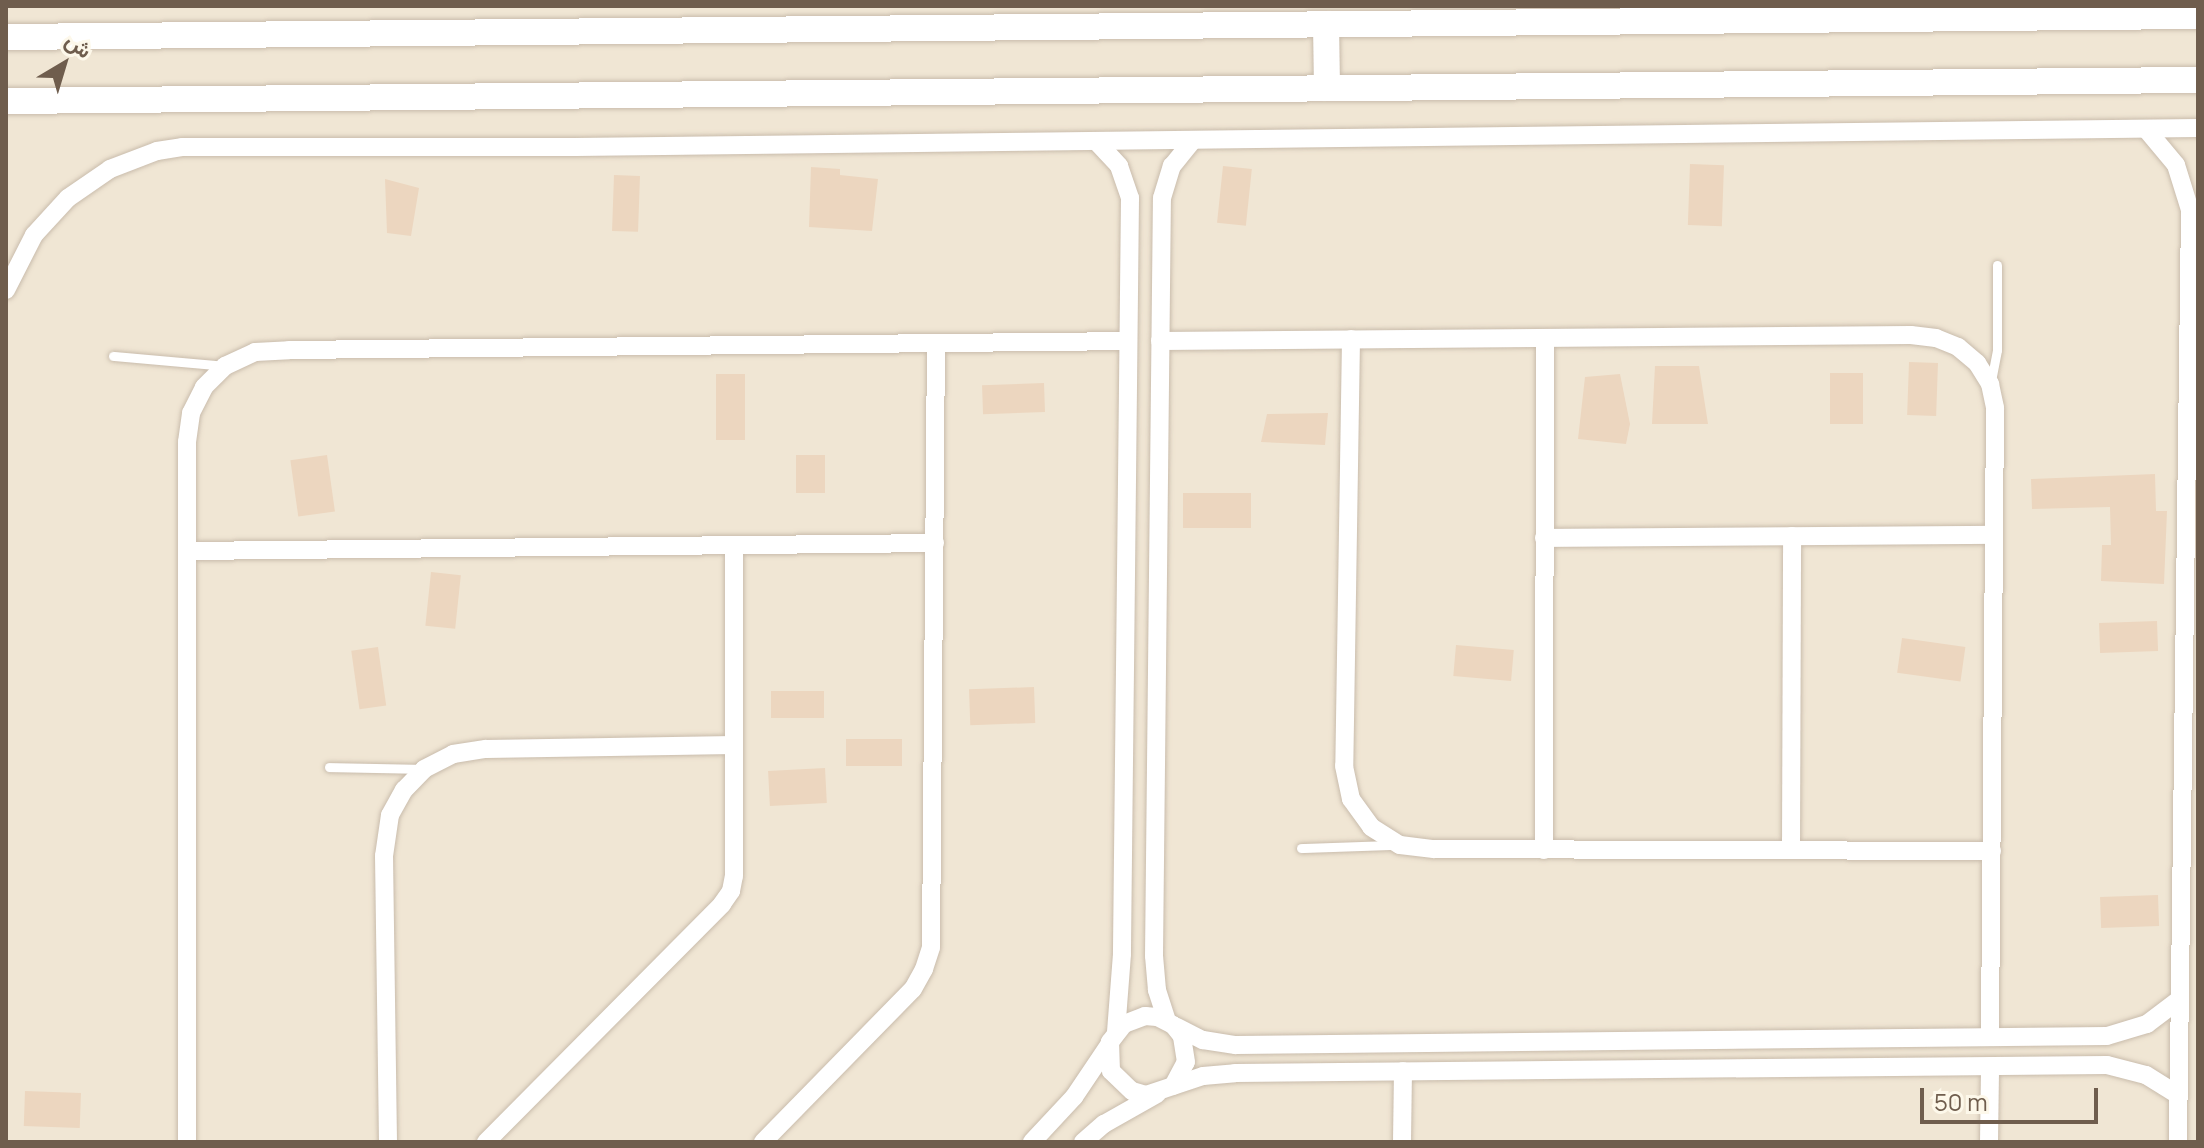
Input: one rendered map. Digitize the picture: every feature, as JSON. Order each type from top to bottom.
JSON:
[{"type":"street","points":[[6,37],[2198,16]]},
{"type":"street","points":[[1326,24],[1327,88]]},
{"type":"street","points":[[11,106],[2198,80]]},
{"type":"street","points":[[6,290],[34,235],[68,198],[121,164],[182,147],[575,147],[2198,128]]},
{"type":"street","points":[[2146,129],[2176,165],[2190,210],[2178,1142]]},
{"type":"street","points":[[1083,1142],[1132,1106],[1167,1089],[1186,1062],[1182,1036],[1170,1023],[1157,990],[1154,956],[1162,198],[1172,166],[1193,140]]},
{"type":"street","points":[[1096,141],[1119,166],[1130,198],[1122,954],[1108,1057],[1120,1083],[1146,1095],[1227,1073],[2107,1065],[2146,1075],[2179,1096]]},
{"type":"street","points":[[1544,850],[1545,338]]},
{"type":"street","points":[[1160,341],[1936,338],[1967,355],[1990,384],[1995,408],[1990,1037]]},
{"type":"street","points":[[1351,339],[1344,766],[1351,799],[1371,827],[1400,845],[1434,849],[1992,851]]},
{"type":"street","points":[[187,1142],[187,442],[191,413],[204,387],[225,366],[255,352],[289,350],[1128,341]]},
{"type":"street","points":[[763,1142],[913,989],[931,947],[936,343]]},
{"type":"street","points":[[1544,538],[1994,535]]},
{"type":"street","points":[[1791,850],[1792,536]]},
{"type":"street","points":[[187,551],[935,543]]},
{"type":"street","points":[[486,1142],[727,898],[734,876],[734,545]]},
{"type":"street","points":[[388,1142],[384,856],[390,815],[404,790],[424,769],[453,754],[486,749],[734,745]]},
{"type":"street","points":[[1032,1142],[1074,1097],[1124,1024],[1145,1016],[1170,1023],[1203,1040],[1236,1045],[2107,1036],[2147,1024],[2180,999]]},
{"type":"street","points":[[1989,1142],[1990,1066]]},
{"type":"street","points":[[1402,1142],[1403,1071]]},
{"type":"lane","points":[[1990,384],[1997,350],[1997,265]]},
{"type":"lane","points":[[113,356],[225,366]]},
{"type":"lane","points":[[329,767],[424,769]]},
{"type":"lane","points":[[1301,848],[1400,845]]},
{"type":"shaded area","points":[[6,6],[2198,6],[2198,1142],[6,1142]]},
{"type":"building","points":[[1690,164],[1724,165],[1722,226],[1688,225]]},
{"type":"building","points":[[1223,166],[1252,169],[1246,226],[1217,223]]},
{"type":"building","points":[[811,167],[840,169],[840,175],[878,179],[872,231],[809,227]]},
{"type":"building","points":[[614,175],[640,176],[638,232],[612,231]]},
{"type":"building","points":[[385,179],[419,188],[411,236],[387,233]]},
{"type":"building","points":[[1909,362],[1938,363],[1936,416],[1907,415]]},
{"type":"building","points":[[1655,366],[1699,366],[1708,424],[1652,424]]},
{"type":"building","points":[[1830,373],[1863,373],[1863,424],[1830,424]]},
{"type":"building","points":[[716,374],[745,374],[745,440],[716,440]]},
{"type":"building","points":[[1620,374],[1630,424],[1626,444],[1578,439],[1585,377]]},
{"type":"building","points":[[1044,383],[1045,412],[983,414],[982,385]]},
{"type":"building","points":[[1328,413],[1325,445],[1261,442],[1267,414]]},
{"type":"building","points":[[327,455],[335,511],[298,517],[290,460]]},
{"type":"building","points":[[796,455],[825,455],[825,493],[796,493]]},
{"type":"building","points":[[2155,474],[2156,511],[2167,511],[2164,584],[2101,581],[2102,545],[2111,545],[2110,507],[2032,509],[2031,479]]},
{"type":"building","points":[[1183,493],[1251,493],[1251,528],[1183,528]]},
{"type":"building","points":[[431,572],[461,575],[455,629],[425,626]]},
{"type":"building","points":[[2157,621],[2158,651],[2100,653],[2099,623]]},
{"type":"building","points":[[1902,638],[1965,647],[1961,682],[1897,673]]},
{"type":"building","points":[[1456,645],[1514,650],[1511,681],[1453,676]]},
{"type":"building","points":[[378,647],[386,705],[359,709],[351,651]]},
{"type":"building","points":[[1034,687],[1035,723],[970,725],[969,689]]},
{"type":"building","points":[[771,691],[824,691],[824,718],[771,718]]},
{"type":"building","points":[[846,739],[902,739],[902,766],[846,766]]},
{"type":"building","points":[[825,768],[827,803],[770,806],[768,771]]},
{"type":"building","points":[[2158,895],[2159,926],[2101,928],[2100,897]]},
{"type":"building","points":[[25,1091],[81,1093],[80,1128],[24,1126]]}]
